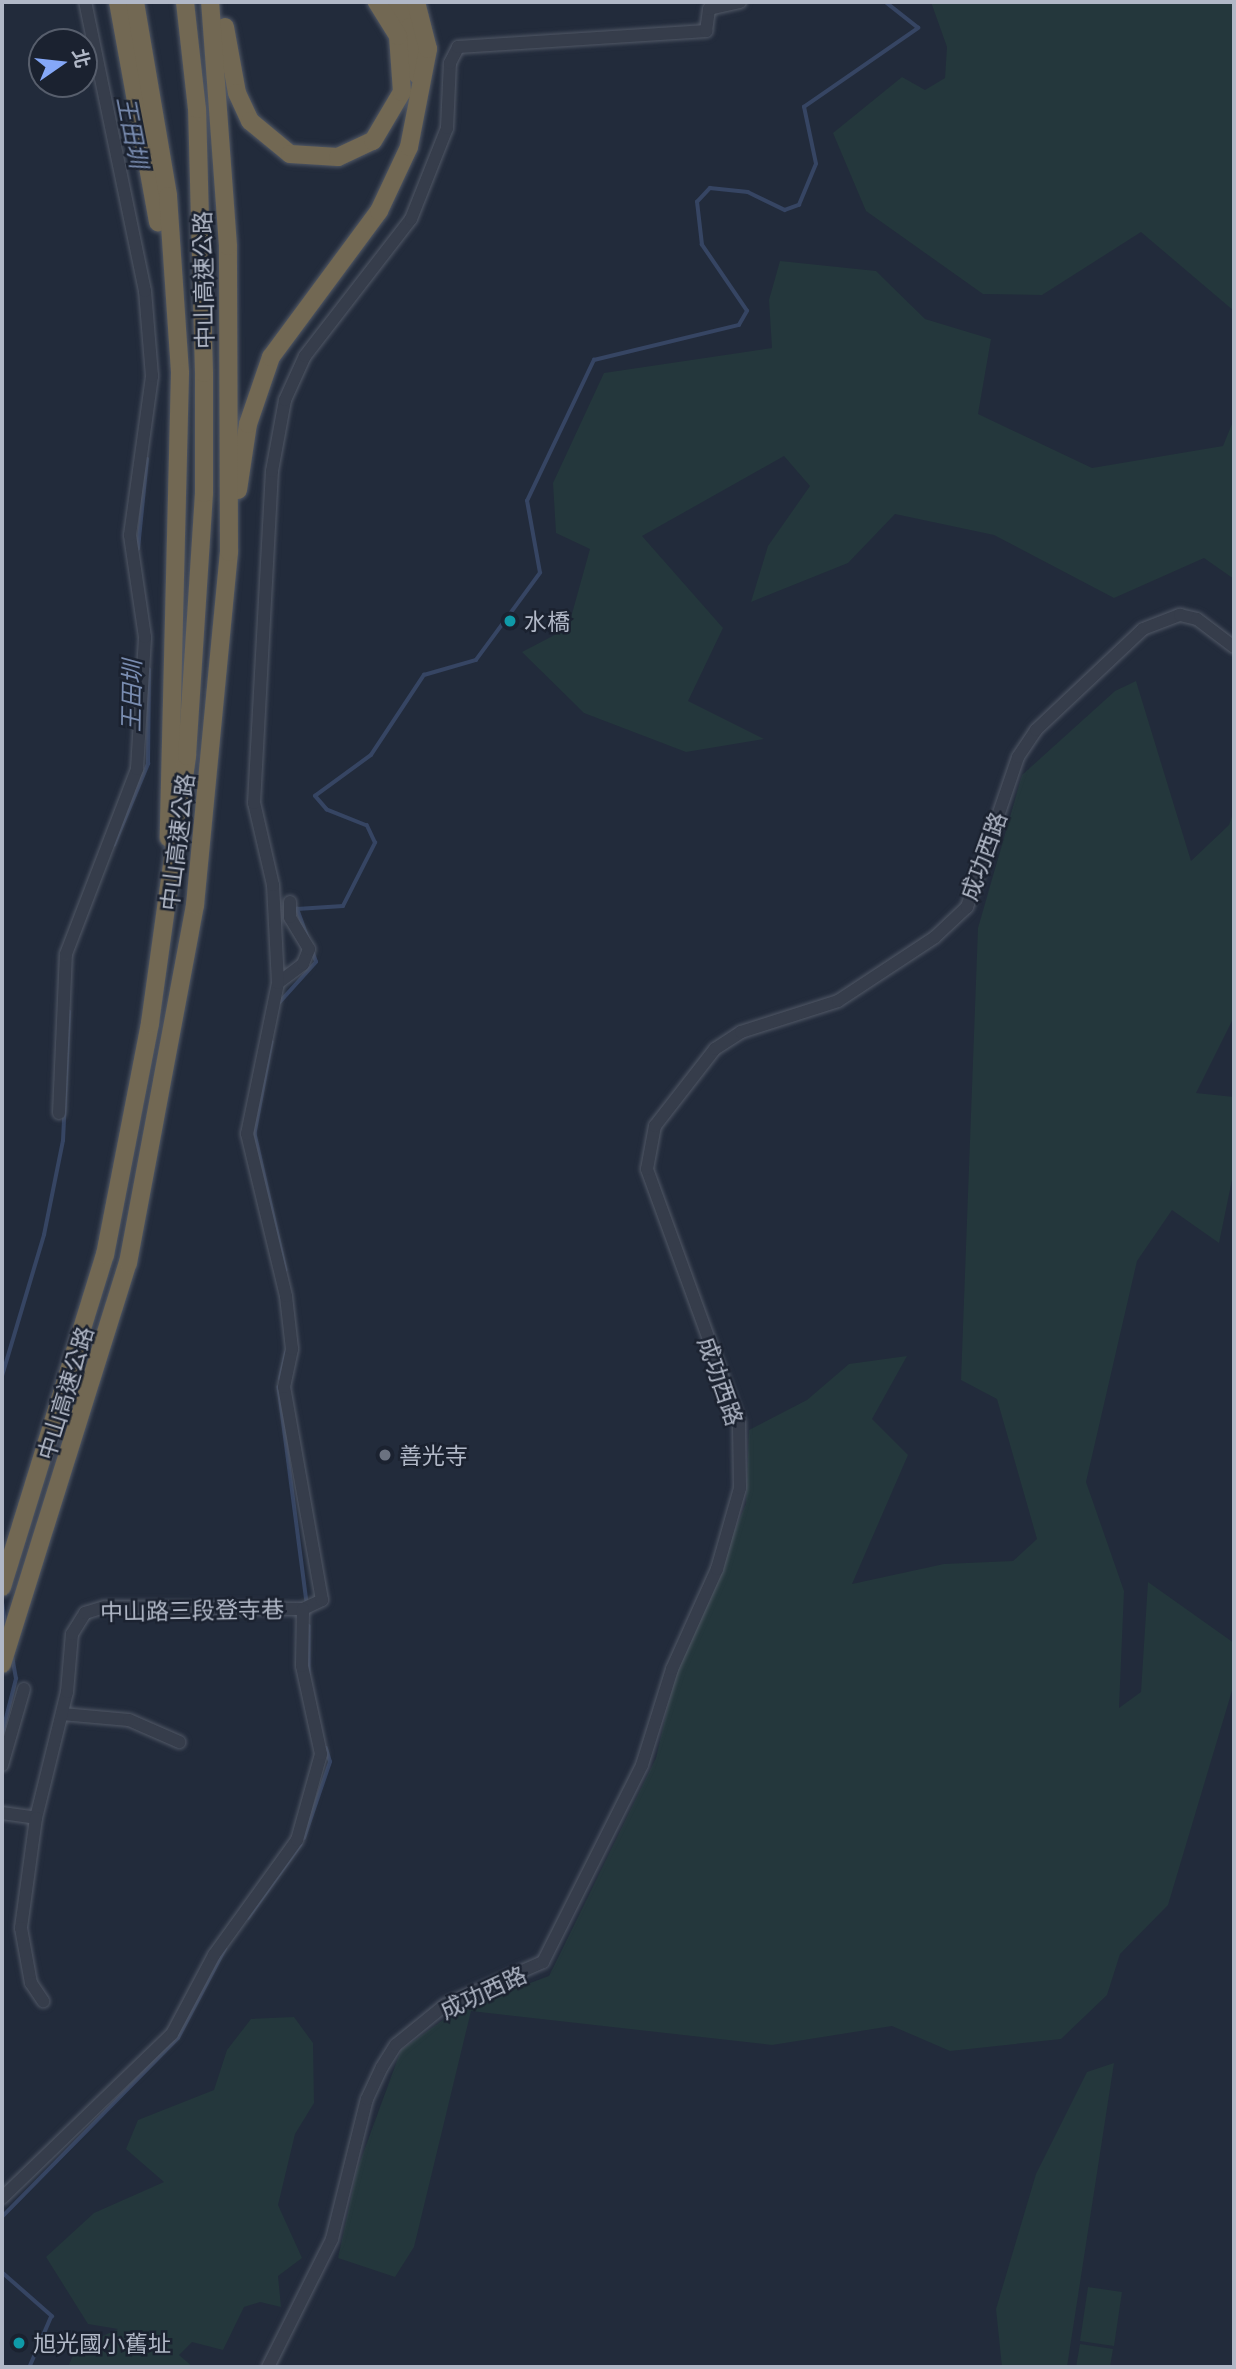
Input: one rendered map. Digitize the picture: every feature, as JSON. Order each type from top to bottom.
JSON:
[{"type":"highway","points":[[118,2],[138,94],[160,237],[180,467]]},
{"type":"highway","points":[[135,2],[168,197],[180,467],[178,641],[166,811],[174,860]]},
{"type":"highway","name":"中山高速公路","points":[[2,1587],[105,1255],[174,860],[204,493],[203,259],[185,2]]},
{"type":"highway","name":"中山高速公路","points":[[2,1662],[33,1574],[128,1263],[172,1046],[195,905],[229,552],[228,246],[210,2]]},
{"type":"highway","points":[[222,2],[237,93],[250,121],[271,143],[314,159],[338,157],[373,141],[396,109],[403,57],[377,2]]},
{"type":"highway","points":[[397,2],[417,58],[417,116]]},
{"type":"highway","points":[[229,552],[248,424],[271,357],[379,211],[417,116],[428,49],[416,2]]},
{"type":"street","points":[[59,1113],[66,954],[137,769],[145,637],[130,535],[152,376],[145,291],[85,2]]},
{"type":"street","points":[[2,2198],[172,2034],[215,1955],[297,1840],[321,1754],[302,1666],[307,1608],[322,1600],[284,1387],[292,1349],[286,1296],[247,1134],[278,983],[272,885],[255,790],[272,471],[285,400],[306,356],[411,219],[447,128],[450,63],[458,47],[705,31],[709,9],[740,2]]},
{"type":"street","name":"成功西路","points":[[268,2367],[332,2239],[367,2099],[382,2067],[396,2045],[444,2005],[526,1974],[554,1945],[642,1765],[672,1669],[717,1569],[740,1488],[738,1422],[650,1181],[647,1154],[655,1126],[715,1049],[741,1032],[838,1001],[935,937],[967,907],[1018,757],[1036,730],[1143,629],[1180,615],[1198,619],[1234,647]]},
{"type":"street","points":[[278,983],[303,964],[309,949],[290,917],[290,902]]},
{"type":"street","name":"中山路三段登寺巷","points":[[43,2001],[31,1983],[21,1928],[36,1818],[62,1714],[72,1634],[85,1613],[105,1607],[307,1608]]},
{"type":"street","points":[[2,1765],[24,1689]]},
{"type":"street","points":[[62,1714],[130,1720],[179,1742]]},
{"type":"street","points":[[2,1813],[36,1818]]},
{"type":"green space","points":[[931,2],[1234,2],[1234,311],[1141,232],[1042,295],[983,294],[866,211],[833,133],[902,77],[925,90],[945,78],[947,47]]},
{"type":"green space","points":[[780,261],[876,271],[925,319],[991,339],[978,414],[1092,468],[1223,446],[1234,419],[1234,579],[1204,558],[1114,598],[994,535],[895,514],[848,563],[751,602],[768,546],[810,486],[784,456],[642,536],[723,628],[688,701],[764,739],[686,752],[584,713],[522,652],[568,628],[590,549],[556,533],[553,483],[604,373],[772,348],[769,300]]},
{"type":"green space","points":[[1136,681],[1191,861],[1229,825],[1234,810],[1234,1017],[1196,1093],[1234,1097],[1234,1170],[1219,1243],[1172,1210],[1137,1261],[1086,1482],[1124,1591],[1119,1708],[1141,1692],[1148,1582],[1234,1643],[1234,1684],[1168,1905],[1120,1954],[1107,1995],[1061,2039],[950,2051],[892,2026],[772,2045],[471,2011],[414,2247],[395,2277],[338,2258],[357,2170],[401,2050],[457,2010],[549,1976],[656,1758],[679,1658],[746,1504],[749,1430],[807,1400],[849,1364],[907,1356],[872,1419],[908,1455],[852,1584],[944,1564],[1013,1561],[1037,1539],[997,1399],[961,1380],[978,928],[1022,775],[1115,691]]},
{"type":"green space","points":[[294,2017],[313,2043],[314,2103],[295,2134],[278,2205],[302,2258],[278,2276],[281,2307],[260,2302],[244,2307],[223,2350],[192,2342],[179,2355],[193,2367],[68,2367],[76,2348],[118,2329],[88,2324],[46,2257],[94,2213],[164,2182],[126,2149],[138,2120],[214,2090],[227,2050],[251,2019]]},
{"type":"green space","points":[[1114,2063],[1067,2367],[1002,2367],[996,2309],[1036,2174],[1087,2072]]},
{"type":"green space","points":[[1088,2287],[1122,2292],[1114,2346],[1080,2341]]},
{"type":"green space","points":[[1080,2344],[1113,2349],[1110,2367],[1076,2367]]},
{"type":"waterway","points":[[279,1003],[316,962],[297,909],[343,906],[375,843],[367,826],[327,810],[315,796],[371,755],[424,675],[476,660],[540,573],[527,501],[594,360],[739,325],[747,311],[702,245],[697,202],[710,188],[748,192],[785,210],[799,205],[816,164],[804,107],[918,28],[885,2]]},
{"type":"waterway","name":"王田圳","points":[[138,549],[147,459]]},
{"type":"waterway","name":"王田圳","points":[[114,845],[148,764],[149,670]]},
{"type":"waterway","name":"王田圳","points":[[2,1376],[44,1235],[63,1141],[69,1012]]},
{"type":"waterway","points":[[272,1042],[255,1134],[286,1270]]},
{"type":"waterway","points":[[280,1379],[286,1353]]},
{"type":"waterway","points":[[279,1387],[307,1604]]},
{"type":"waterway","name":"王田圳","points":[[2,1599],[6,1626]]},
{"type":"waterway","points":[[309,1626],[309,1674]]},
{"type":"waterway","name":"王田圳","points":[[2,1734],[16,1679],[12,1657]]},
{"type":"waterway","points":[[304,1838],[330,1762],[326,1749]]},
{"type":"waterway","points":[[248,1918],[300,1845]]},
{"type":"waterway","points":[[2,2217],[178,2038],[225,1949]]},
{"type":"waterway","points":[[2,2272],[52,2316],[30,2367]]},
{"type":"place","name":"水橋","points":[[510,621]]},
{"type":"place","name":"善光寺","points":[[385,1455]]},
{"type":"place","name":"旭光國小舊址","points":[[19,2343]]}]
